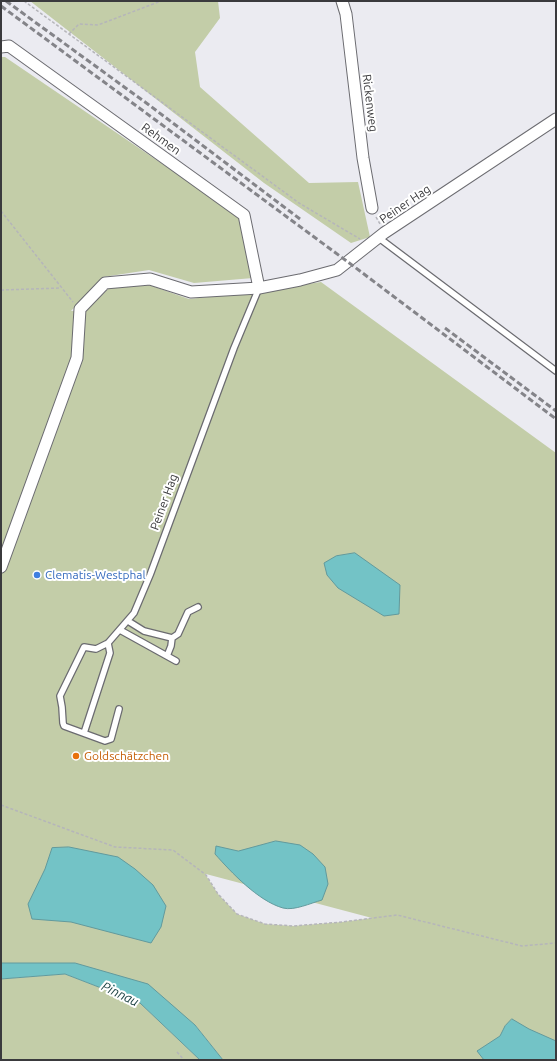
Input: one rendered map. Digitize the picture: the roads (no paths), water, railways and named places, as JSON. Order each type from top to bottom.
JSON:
[{"type":"street","name":"Rickenweg","points":[[342,1],[346,14],[363,158],[372,208]]},
{"type":"street","name":"Rehmen","points":[[1,46],[9,46],[244,215],[259,288]]},
{"type":"street","name":"Peiner Hag","points":[[1,567],[77,358],[80,310],[105,283],[150,279],[191,292],[259,288],[300,280],[337,270],[382,235],[556,119]]},
{"type":"lane","points":[[382,235],[556,371]]},
{"type":"lane","name":"Peiner Hag","points":[[108,643],[134,613],[150,576],[234,348],[259,288]]},
{"type":"lane","points":[[128,621],[144,631],[172,638],[178,634],[188,612],[198,607]]},
{"type":"lane","points":[[120,630],[176,661]]},
{"type":"lane","points":[[167,656],[172,638]]},
{"type":"lane","points":[[84,733],[110,653],[108,643],[96,648],[84,647],[60,696],[64,726],[84,733],[105,740],[111,739],[119,709]]},
{"type":"water","points":[[355,553],[400,585],[399,614],[384,616],[338,588],[327,575],[324,563],[336,556]]},
{"type":"water","points":[[276,841],[300,845],[313,854],[325,867],[328,884],[322,900],[302,906],[287,909],[283,908],[255,893],[215,854],[216,846],[238,851]]},
{"type":"water","points":[[69,847],[118,857],[135,869],[153,885],[166,906],[161,927],[151,943],[71,922],[32,919],[28,904],[45,869],[52,848]]},
{"type":"water","name":"Pinnau","points":[[1,963],[75,963],[148,984],[195,1025],[223,1060],[200,1060],[140,1003],[65,974],[1,979]]},
{"type":"water","points":[[512,1019],[529,1029],[556,1041],[556,1060],[484,1060],[477,1051],[500,1036],[505,1026]]},
{"type":"railway","points":[[6,1],[149,105],[300,219]]},
{"type":"railway","points":[[1,6],[348,262],[556,419]]},
{"type":"railway","points":[[445,328],[556,411]]},
{"type":"place","name":"Clematis-Westphal","points":[[37,575]]},
{"type":"place","name":"Goldschätzchen","points":[[76,756]]}]
